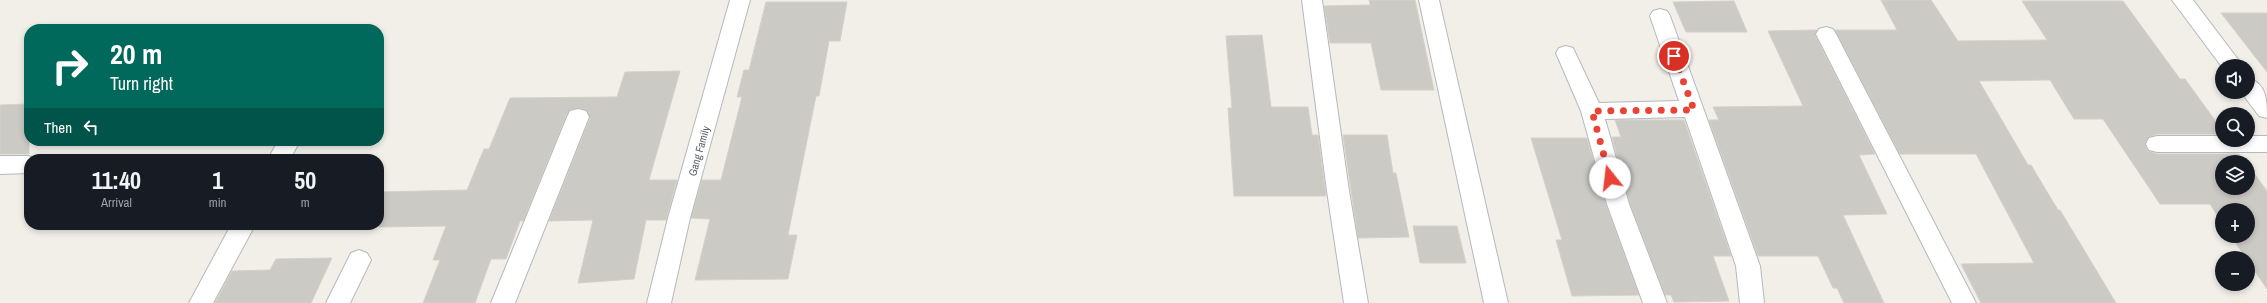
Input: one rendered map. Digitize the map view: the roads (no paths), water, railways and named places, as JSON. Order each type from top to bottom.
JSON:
[{"type":"street","name":"Gang Family","points":[[659,303],[679,218],[740,0]]},
{"type":"street","points":[[1312,0],[1338,190],[1356,303]]},
{"type":"street","points":[[1429,0],[1496,303]]},
{"type":"street","points":[[2182,0],[2228,59]]},
{"type":"street","points":[[1660,16],[1748,266],[1752,303]]},
{"type":"street","points":[[1826,34],[1964,303]]},
{"type":"street","points":[[1566,53],[1592,111],[1618,204],[1655,303]]},
{"type":"street","points":[[2255,95],[2267,110]]},
{"type":"street","points":[[1592,111],[1694,110]]},
{"type":"street","points":[[504,303],[578,117]]},
{"type":"street","points":[[2157,144],[2267,144]]},
{"type":"street","points":[[0,165],[24,165]]},
{"type":"street","points":[[201,303],[240,230]]},
{"type":"street","points":[[338,303],[359,260]]}]
